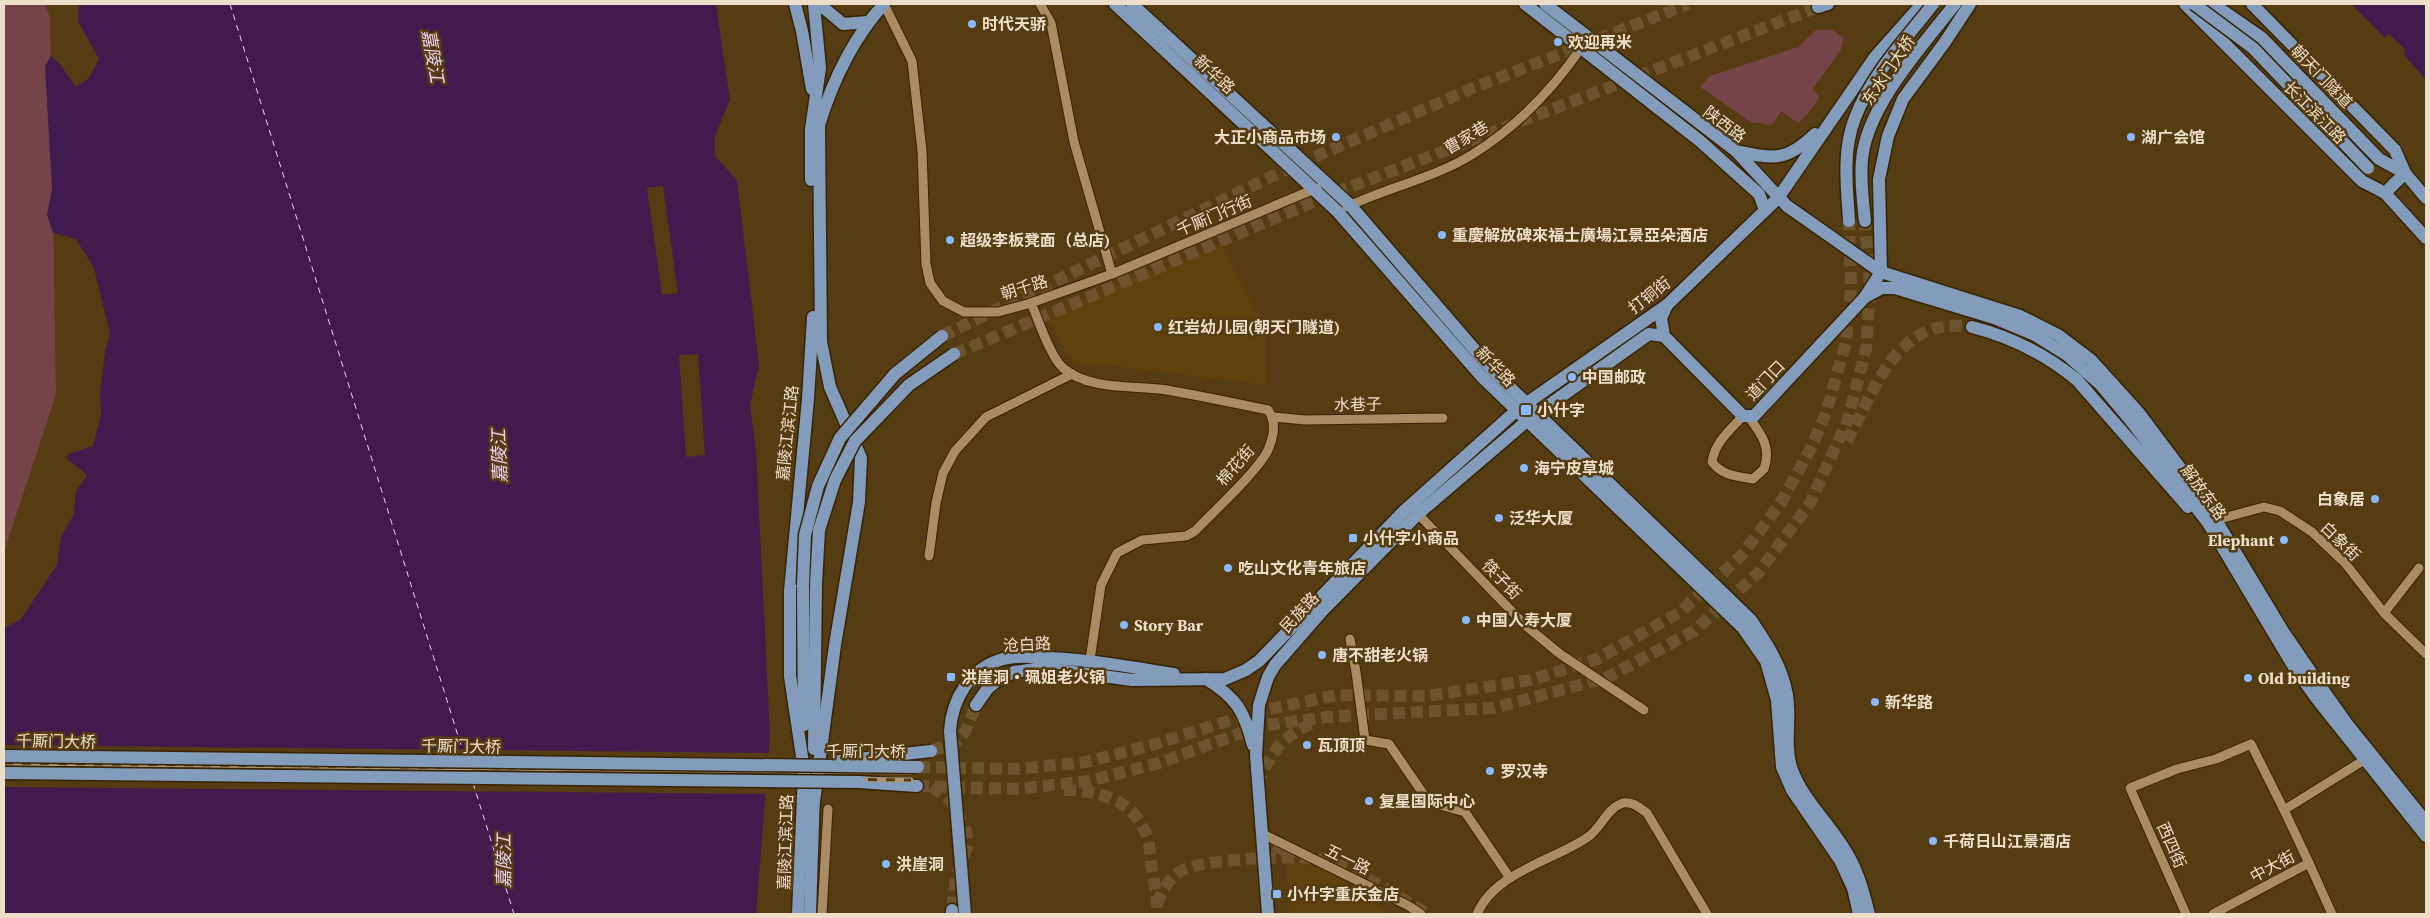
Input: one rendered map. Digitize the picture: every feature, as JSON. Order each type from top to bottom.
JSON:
[{"type":"main road","points":[[795,4],[802,31],[814,98]]},
{"type":"main road","points":[[814,4],[820,68],[814,98]]},
{"type":"main road","points":[[821,4],[843,24],[871,18]]},
{"type":"main road","name":"嘉陵江滨江路","points":[[814,802],[836,635],[859,502],[861,458],[830,387],[821,342],[820,125],[829,94],[871,18],[884,4]]},
{"type":"main road","name":"新华路","points":[[1115,4],[1337,211],[1483,378],[1522,406],[1751,620],[1776,657],[1787,695],[1788,746],[1791,766],[1799,785],[1849,856],[1863,885],[1869,914]]},
{"type":"main road","name":"新华路","points":[[1132,4],[1350,205],[1522,406]]},
{"type":"main road","name":"陕西路","points":[[1525,4],[1700,141],[1759,194],[1765,210]]},
{"type":"main road","name":"陕西路","points":[[1545,4],[1736,152],[1762,177],[1778,198],[1787,206],[1881,272]]},
{"type":"main road","points":[[1736,152],[1764,157],[1779,157],[1795,152],[1830,120],[1875,57],[1922,4]]},
{"type":"main road","name":"东水门大桥","points":[[1849,221],[1846,176],[1849,141],[1854,118],[1870,86],[1934,4]]},
{"type":"main road","name":"东水门大桥","points":[[1865,221],[1862,158],[1872,126],[1883,101],[1903,71],[1955,4]]},
{"type":"main road","points":[[1881,272],[1880,179],[1888,136],[1903,99],[1970,4]]},
{"type":"main road","name":"朝天门隧道","points":[[2213,4],[2262,38],[2380,159],[2405,173]]},
{"type":"main road","name":"长江滨江路","points":[[2252,4],[2395,150],[2405,173],[2426,198]]},
{"type":"main road","name":"朝天门隧道","points":[[2192,6],[2253,48],[2368,168],[2385,193]]},
{"type":"main road","name":"长江滨江路","points":[[2192,6],[2362,181],[2385,193],[2426,238]]},
{"type":"main road","name":"嘉陵江滨江路","points":[[801,769],[790,676],[790,591],[813,329],[811,129],[814,98]]},
{"type":"main road","name":"打铜街","points":[[1522,406],[1667,305],[1778,198],[1830,120]]},
{"type":"main road","points":[[2385,193],[2405,173]]},
{"type":"main road","name":"道门口","points":[[1664,336],[1745,416],[1754,416],[1866,297],[1881,272]]},
{"type":"main road","name":"解放东路","points":[[1881,272],[2020,316],[2052,331],[2075,346],[2122,393],[2212,521],[2368,758],[2426,836]]},
{"type":"main road","name":"解放东路","points":[[1866,297],[1882,288],[1895,288],[2001,321],[2052,344],[2100,384],[2212,521]]},
{"type":"main road","points":[[1664,336],[1661,318],[1667,305]]},
{"type":"main road","points":[[1972,327],[1993,332],[2027,346],[2055,363],[2077,380],[2145,456],[2174,493],[2212,521]]},
{"type":"main road","name":"打铜街","points":[[1533,416],[1649,334],[1664,336]]},
{"type":"main road","name":"嘉陵江滨江路","points":[[798,914],[805,536],[818,486],[840,438],[896,374],[942,336]]},
{"type":"main road","name":"嘉陵江滨江路","points":[[810,914],[814,802],[816,584],[819,530],[835,480],[856,442],[909,385],[954,354]]},
{"type":"main road","points":[[808,399],[818,385],[830,387]]},
{"type":"main road","name":"民族路","points":[[1206,679],[1225,679],[1235,676],[1259,661],[1404,511],[1522,406]]},
{"type":"main road","name":"新华路","points":[[1533,416],[1743,628],[1766,662],[1777,700],[1782,767],[1792,790],[1840,860],[1854,888],[1859,914]]},
{"type":"main road","name":"民族路","points":[[1268,914],[1256,755],[1259,705],[1274,665],[1323,610],[1418,514],[1533,416]]},
{"type":"main road","name":"沧白路","points":[[965,914],[950,731],[955,701],[964,686],[990,664],[1003,658],[1038,657],[1090,660],[1206,679],[1223,689],[1241,709],[1247,720],[1256,755]]},
{"type":"main road","points":[[976,705],[988,688],[998,680],[1014,672],[1042,668],[1132,680],[1206,679]]},
{"type":"main road","points":[[801,769],[870,756],[930,751]]},
{"type":"main road","name":"千厮门大桥","points":[[4,756],[801,769],[918,767]]},
{"type":"main road","name":"解放东路","points":[[2368,758],[2426,822]]},
{"type":"main road","name":"千厮门大桥","points":[[4,774],[799,782],[917,786]]},
{"type":"street","name":"朝千路","points":[[884,4],[912,61],[922,151],[926,264],[930,283],[943,301],[964,312],[998,312],[1031,303],[1112,274]]},
{"type":"street","points":[[1040,4],[1051,24],[1074,142],[1112,274]]},
{"type":"street","name":"曹家巷","points":[[1337,211],[1472,155],[1510,126],[1559,79],[1581,48]]},
{"type":"street","name":"千厮门行街","points":[[1112,274],[1328,184]]},
{"type":"street","points":[[1031,303],[1056,358],[1062,367],[1072,374],[1093,382],[1165,390],[1268,410],[1274,418]]},
{"type":"street","points":[[930,556],[936,503],[943,473],[955,451],[986,417],[1072,374]]},
{"type":"street","points":[[1745,416],[1763,437],[1768,451],[1764,469],[1753,478],[1730,476],[1718,469],[1712,462],[1714,451],[1719,441],[1745,416]]},
{"type":"street","name":"水巷子","points":[[1274,418],[1305,420],[1443,418]]},
{"type":"street","name":"棉花街","points":[[1090,660],[1101,585],[1117,553],[1142,540],[1186,536],[1195,531],[1268,451],[1274,427],[1274,418]]},
{"type":"street","name":"白象街","points":[[2212,521],[2264,507],[2280,511],[2312,532],[2345,563],[2384,613],[2426,654]]},
{"type":"street","name":"筷子街","points":[[1418,514],[1525,625],[1560,654],[1644,710]]},
{"type":"street","points":[[2384,613],[2419,568]]},
{"type":"street","points":[[1350,639],[1365,740],[1389,744],[1429,802],[1465,812],[1510,878]]},
{"type":"street","name":"中大街","points":[[2130,788],[2177,769],[2216,760],[2251,744],[2309,863],[2213,914]]},
{"type":"street","points":[[2284,810],[2368,758]]},
{"type":"street","name":"西四街","points":[[2130,788],[2186,914]]},
{"type":"street","points":[[1477,914],[1496,889],[1510,878],[1573,847],[1592,834],[1610,813],[1625,803],[1637,805],[1647,813],[1707,914]]},
{"type":"street","points":[[822,914],[828,809]]},
{"type":"street","name":"五一路","points":[[1261,833],[1409,906],[1421,914]]},
{"type":"street","points":[[2309,863],[2332,914]]},
{"type":"shaded area","points":[[4,4],[45,4],[50,17],[56,394],[4,552]]},
{"type":"shaded area","points":[[1816,30],[1833,30],[1843,38],[1841,50],[1813,88],[1819,98],[1808,114],[1798,123],[1781,111],[1772,125],[1751,122],[1700,87],[1710,76],[1798,47]]},
{"type":"shaded area","name":"红岩幼儿园(朝天门隧道)","points":[[1221,244],[1254,305],[1266,342],[1267,385],[1104,365],[1073,363],[1064,349],[1047,312]]},
{"type":"shaded area","points":[[1286,859],[1325,869],[1391,914],[1289,914]]},
{"type":"water","name":"嘉陵江","points":[[79,4],[716,4],[730,100],[715,135],[715,156],[737,180],[759,365],[750,405],[756,450],[770,736],[756,914],[4,914],[4,628],[21,619],[57,565],[61,537],[74,514],[76,491],[87,475],[66,458],[69,454],[93,446],[101,415],[100,393],[105,352],[110,333],[94,268],[76,239],[53,233],[47,215],[52,189],[45,66],[51,56],[60,64],[76,87],[89,78],[99,59],[78,21]]},
{"type":"water","points":[[2351,4],[2426,4],[2426,80],[2404,55],[2405,49],[2389,34],[2385,38]]},
{"type":"pier","points":[[663,186],[678,293],[662,295],[647,188]]},
{"type":"pier","points":[[698,354],[705,455],[686,457],[679,355]]},
{"type":"pier","points":[[4,745],[771,753],[767,794],[4,787]]},
{"type":"ferry route","points":[[230,4],[464,755]]},
{"type":"ferry route","points":[[473,783],[514,914]]},
{"type":"tunnel","points":[[942,336],[1287,169],[1473,88],[1688,4]]},
{"type":"tunnel","points":[[954,354],[1332,194],[1818,7]]},
{"type":"tunnel","points":[[918,767],[1017,769],[1086,762],[1152,745],[1256,712],[1337,695],[1426,696],[1531,680],[1597,659],[1680,612],[1741,556],[1780,504],[1810,450],[1826,413],[1846,342],[1851,285],[1849,221]]},
{"type":"tunnel","points":[[917,786],[1016,789],[1089,781],[1159,763],[1260,726],[1327,717],[1494,708],[1606,678],[1694,631],[1759,572],[1810,503],[1847,422],[1866,350],[1870,286],[1865,221]]},
{"type":"tunnel","points":[[1847,441],[1880,378],[1892,360],[1907,344],[1925,332],[1946,326],[1972,327]]},
{"type":"tunnel","points":[[931,751],[954,744],[965,732],[976,705]]},
{"type":"tunnel","points":[[1257,785],[1277,748],[1291,735],[1311,724]]},
{"type":"tunnel","points":[[932,786],[951,801],[966,830],[968,845],[956,876],[952,910]]},
{"type":"tunnel","points":[[1064,790],[1089,792],[1112,799],[1132,812],[1140,822],[1150,849],[1158,914]]},
{"type":"tunnel","points":[[1263,831],[1269,840],[1277,846],[1296,855]]},
{"type":"tunnel","points":[[1157,904],[1163,890],[1172,878],[1181,871],[1209,863],[1278,857],[1329,861],[1380,885],[1427,914]]},
{"type":"railway","points":[[4,763],[911,772]]},
{"type":"railway","points":[[4,771],[911,780]]},
{"type":"place","name":"时代天骄","points":[[972,24]]},
{"type":"place","name":"欢迎再米","points":[[1558,42]]},
{"type":"place","name":"大正小商品市场","points":[[1336,137]]},
{"type":"place","name":"湖广会馆","points":[[2131,137]]},
{"type":"place","name":"重慶解放碑來福士廣場江景亞朵酒店","points":[[1442,235]]},
{"type":"place","name":"超级李板凳面（总店)","points":[[950,240]]},
{"type":"place","name":"红岩幼儿园(朝天门隧道)","points":[[1158,327]]},
{"type":"place","name":"中国邮政","points":[[1572,377]]},
{"type":"place","name":"小什字","points":[[1526,410]]},
{"type":"place","name":"海宁皮草城","points":[[1524,468]]},
{"type":"place","name":"白象居","points":[[2375,499]]},
{"type":"place","name":"泛华大厦","points":[[1499,518]]},
{"type":"place","name":"小什字小商品","points":[[1353,538]]},
{"type":"place","name":"Elephant","points":[[2284,540]]},
{"type":"place","name":"吃山文化青年旅店","points":[[1228,568]]},
{"type":"place","name":"中国人寿大厦","points":[[1466,620]]},
{"type":"place","name":"Story Bar","points":[[1124,625]]},
{"type":"place","name":"唐不甜老火锅","points":[[1322,655]]},
{"type":"place","name":"洪崖洞‧珮姐老火锅","points":[[951,677]]},
{"type":"place","name":"Old building","points":[[2248,678]]},
{"type":"place","name":"新华路","points":[[1875,702]]},
{"type":"place","name":"瓦顶顶","points":[[1307,745]]},
{"type":"place","name":"罗汉寺","points":[[1490,771]]},
{"type":"place","name":"复星国际中心","points":[[1369,801]]},
{"type":"place","name":"千荷日山江景酒店","points":[[1933,841]]},
{"type":"place","name":"洪崖洞","points":[[886,864]]},
{"type":"place","name":"小什字重庆金店","points":[[1277,894]]}]
